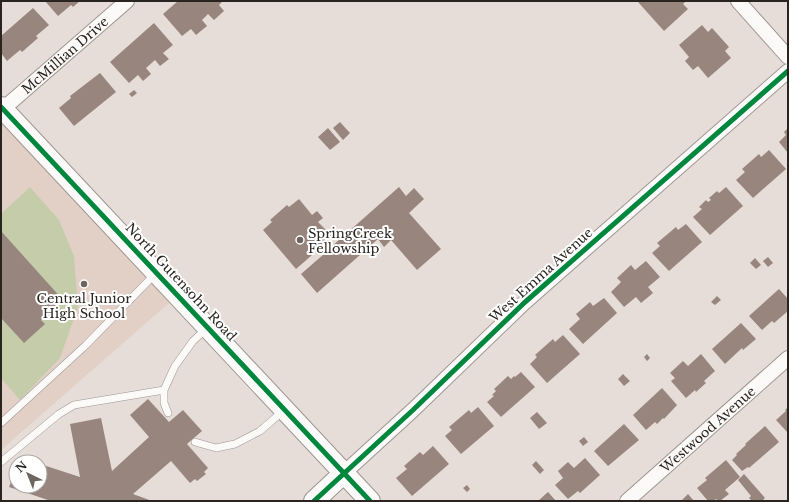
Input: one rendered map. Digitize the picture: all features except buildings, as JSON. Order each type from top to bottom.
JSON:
[{"type":"street","name":"McMillian Drive","points":[[2,108],[127,1]]},
{"type":"street","points":[[738,1],[788,57]]},
{"type":"street","name":"West Emma Avenue","points":[[314,501],[407,415],[524,303],[788,71]]},
{"type":"street","name":"North Gutensohn Road","points":[[2,108],[370,501]]},
{"type":"street","name":"Westwood Avenue","points":[[627,501],[788,358]]},
{"type":"lane","points":[[1,423],[86,345],[156,273]]},
{"type":"lane","points":[[168,413],[164,403],[164,390],[175,366],[193,341],[208,328]]},
{"type":"lane","points":[[1,462],[59,414],[74,405],[164,390]]},
{"type":"lane","points":[[195,442],[216,448],[235,444],[260,431],[285,410]]},
{"type":"shaded area","name":"Central Junior High School","points":[[1,107],[178,295],[1,450]]},
{"type":"green space","points":[[30,187],[59,220],[74,256],[78,307],[60,358],[20,400],[1,378],[1,214]]},
{"type":"cycle path","points":[[314,501],[413,410],[524,303],[788,71]]},
{"type":"cycle path","points":[[1,107],[370,501]]},
{"type":"place","name":"SpringCreek Fellowship","points":[[300,240]]},
{"type":"place","name":"Central Junior High School","points":[[84,284]]}]
